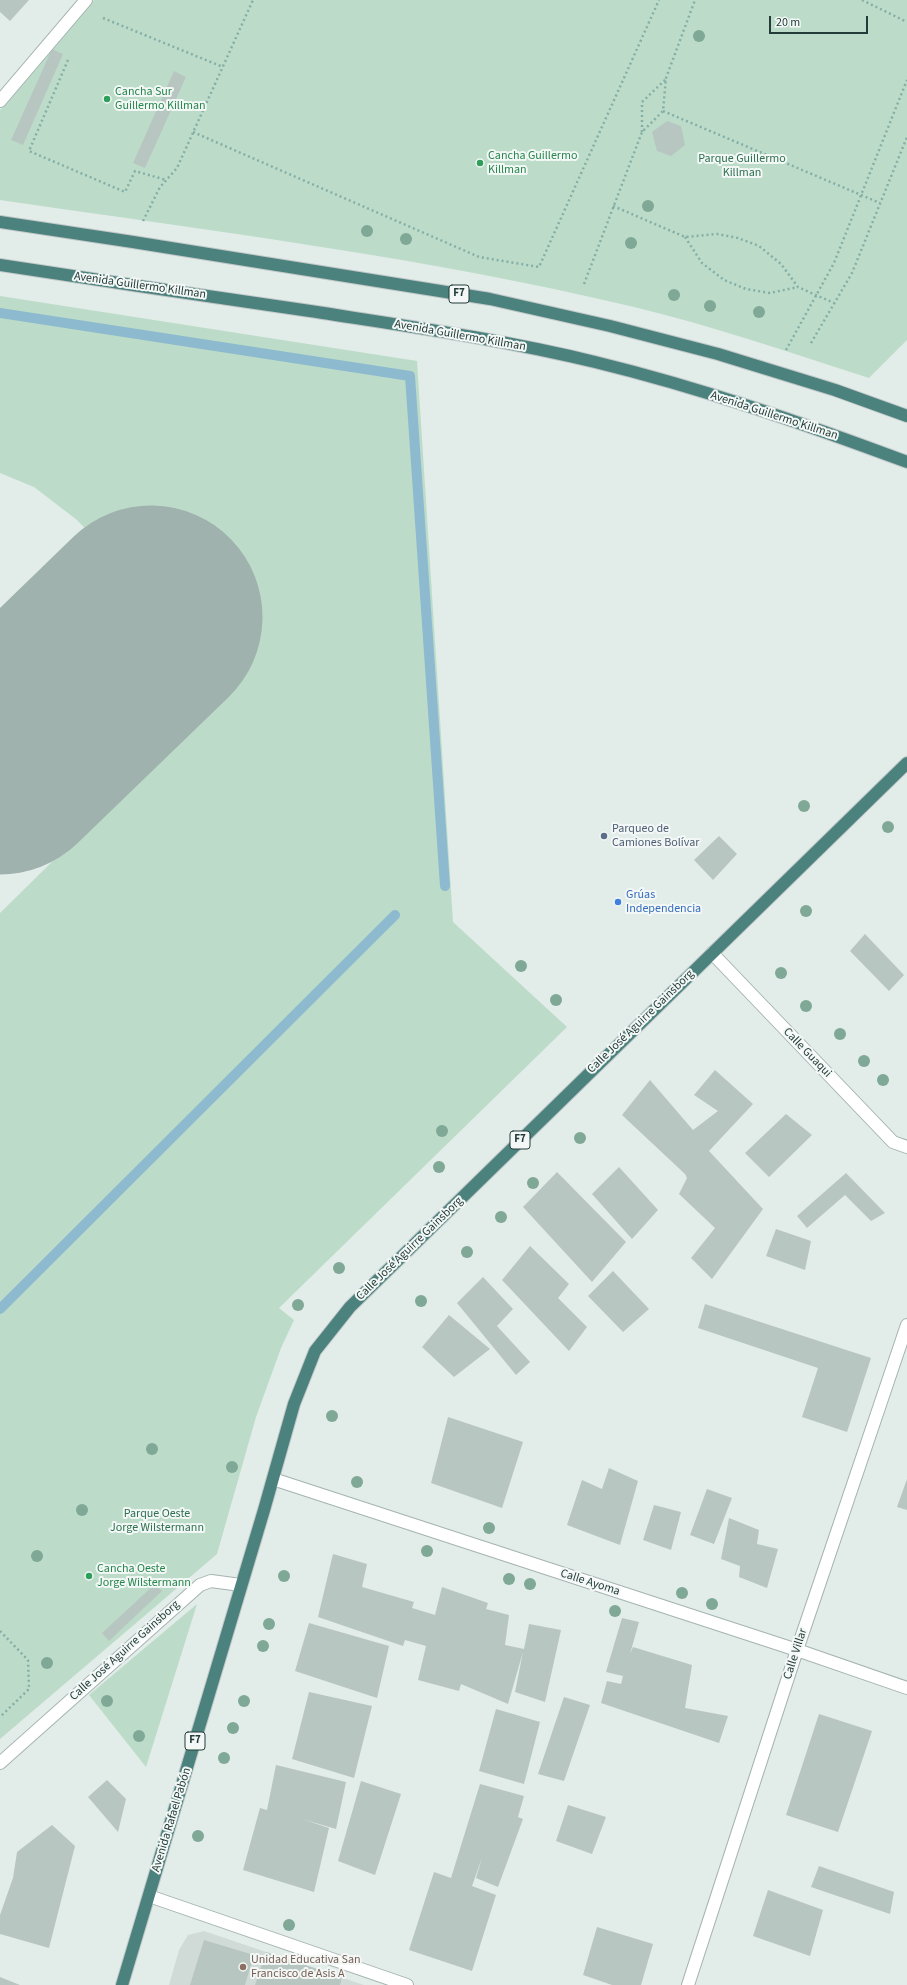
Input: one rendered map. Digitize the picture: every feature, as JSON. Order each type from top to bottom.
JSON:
[{"type":"highway","name":"F7","points":[[0,222],[490,299],[610,326],[761,367],[835,390],[907,416]]},
{"type":"highway","name":"Avenida Guillermo Killman","points":[[0,265],[510,343],[597,363],[696,390],[794,420],[907,462]]},
{"type":"highway","name":"Calle José Aguirre Gainsborg","points":[[242,1585],[294,1404],[315,1351],[350,1307],[907,763]]},
{"type":"highway","name":"Avenida Rafael Pabón","points":[[122,1985],[242,1585]]},
{"type":"street","points":[[0,101],[86,0]]},
{"type":"street","name":"Calle Guaqui","points":[[712,953],[893,1142],[907,1147]]},
{"type":"street","name":"Calle Villar","points":[[688,1985],[797,1650],[907,1325]]},
{"type":"street","name":"Calle Ayoma","points":[[273,1479],[797,1650],[907,1688]]},
{"type":"street","name":"Calle José Aguirre Gainsborg","points":[[0,1763],[200,1585],[211,1581],[242,1585]]},
{"type":"street","points":[[149,1896],[407,1985]]},
{"type":"path","points":[[133,242],[160,187],[177,168],[253,0]]},
{"type":"path","points":[[193,132],[479,257],[538,267],[659,0]]},
{"type":"path","points":[[642,132],[663,111],[666,78],[695,0]]},
{"type":"path","points":[[862,0],[907,22]]},
{"type":"path","points":[[96,15],[223,66]]},
{"type":"path","points":[[69,58],[29,151],[125,192],[135,171],[166,180]]},
{"type":"path","points":[[584,284],[642,132],[642,102],[666,78]]},
{"type":"path","points":[[792,338],[834,263],[907,80]]},
{"type":"path","points":[[663,111],[880,203]]},
{"type":"path","points":[[811,343],[852,273],[907,137]]},
{"type":"path","points":[[613,206],[685,237],[717,234],[738,238],[759,246],[781,264],[798,287],[834,303]]},
{"type":"path","points":[[685,237],[702,263],[730,282],[746,289],[770,293],[798,287]]},
{"type":"path","points":[[0,1631],[28,1660],[29,1689],[0,1717]]},
{"type":"shaded area","name":"Unidad Educativa San Francisco de Asis A","points":[[204,1931],[364,1985],[169,1985],[179,1950],[188,1935]]},
{"type":"green space","name":"Parque Guillermo Killman","points":[[94,0],[907,0],[907,340],[869,378],[752,340],[664,314],[555,289],[397,259],[318,246],[0,200],[0,110]]},
{"type":"green space","name":"Parque Oeste Jorge Wilstermann","points":[[0,296],[417,361],[453,922],[567,1027],[279,1308],[294,1320],[281,1348],[256,1417],[217,1554],[0,1739],[0,913],[234,683],[77,520],[34,487],[0,473]]},
{"type":"green space","points":[[197,1604],[146,1767],[89,1695]]},
{"type":"building","points":[[0,0],[29,0],[10,21],[0,12]]},
{"type":"building","points":[[52,49],[63,54],[23,145],[11,140]]},
{"type":"building","points":[[174,71],[186,77],[145,168],[133,163]]},
{"type":"building","points":[[667,121],[681,126],[685,145],[671,156],[657,151],[652,132]]},
{"type":"building","points":[[719,836],[737,854],[713,880],[694,860]]},
{"type":"building","points":[[865,934],[904,975],[889,991],[850,951]]},
{"type":"building","points":[[715,1070],[753,1104],[709,1151],[763,1209],[712,1279],[691,1258],[715,1228],[679,1194],[687,1178],[685,1174],[622,1115],[650,1080],[693,1130],[718,1111],[694,1095]]},
{"type":"building","points":[[786,1114],[812,1135],[769,1177],[745,1153]]},
{"type":"building","points":[[619,1167],[658,1210],[632,1239],[592,1194]]},
{"type":"building","points":[[557,1172],[626,1242],[592,1282],[523,1207]]},
{"type":"building","points":[[846,1173],[885,1213],[871,1221],[845,1195],[807,1228],[797,1216]]},
{"type":"building","points":[[776,1229],[811,1241],[805,1270],[766,1256]]},
{"type":"building","points":[[530,1246],[569,1284],[558,1298],[587,1327],[569,1351],[502,1280]]},
{"type":"building","points":[[613,1271],[649,1309],[623,1332],[588,1296]]},
{"type":"building","points":[[483,1277],[513,1309],[497,1326],[530,1362],[516,1375],[457,1303]]},
{"type":"building","points":[[705,1304],[871,1358],[847,1432],[802,1417],[818,1368],[698,1328]]},
{"type":"building","points":[[449,1315],[490,1349],[454,1377],[422,1347]]},
{"type":"building","points":[[448,1417],[523,1442],[502,1508],[431,1483]]},
{"type":"building","points":[[609,1468],[638,1481],[620,1545],[567,1525],[582,1480],[602,1489]]},
{"type":"building","points":[[907,1479],[907,1510],[897,1507]]},
{"type":"building","points":[[707,1489],[732,1498],[714,1544],[690,1535]]},
{"type":"building","points":[[654,1505],[681,1512],[671,1550],[643,1540]]},
{"type":"building","points":[[729,1518],[759,1530],[757,1544],[778,1549],[767,1588],[739,1577],[740,1566],[721,1559]]},
{"type":"building","points":[[333,1554],[367,1564],[362,1587],[414,1602],[412,1608],[435,1615],[442,1587],[488,1603],[486,1609],[509,1615],[505,1645],[524,1649],[529,1624],[561,1630],[545,1702],[515,1692],[523,1652],[508,1704],[461,1684],[459,1691],[418,1680],[426,1646],[405,1640],[403,1646],[318,1617]]},
{"type":"building","points":[[155,1584],[162,1591],[109,1641],[102,1633]]},
{"type":"building","points":[[622,1618],[639,1622],[630,1654],[633,1647],[692,1665],[685,1708],[728,1716],[719,1743],[601,1703],[607,1681],[621,1684],[623,1676],[606,1672]]},
{"type":"building","points":[[309,1623],[389,1646],[377,1698],[295,1671]]},
{"type":"building","points":[[309,1692],[372,1706],[354,1778],[292,1759]]},
{"type":"building","points":[[564,1697],[590,1705],[564,1781],[538,1774]]},
{"type":"building","points":[[496,1709],[540,1722],[524,1784],[479,1771]]},
{"type":"building","points":[[819,1714],[872,1731],[838,1832],[786,1815]]},
{"type":"building","points":[[276,1765],[346,1782],[336,1829],[302,1819],[329,1828],[314,1892],[243,1870],[260,1808],[267,1810]]},
{"type":"building","points":[[107,1780],[126,1799],[118,1832],[88,1797]]},
{"type":"building","points":[[361,1781],[401,1794],[375,1875],[338,1861]]},
{"type":"building","points":[[480,1784],[524,1796],[518,1817],[523,1819],[498,1887],[476,1878],[482,1858],[472,1886],[496,1895],[472,1971],[409,1950],[434,1872],[451,1878]]},
{"type":"building","points":[[568,1805],[606,1817],[592,1854],[556,1841]]},
{"type":"building","points":[[52,1825],[75,1846],[49,1948],[0,1934],[0,1915],[13,1878],[17,1852]]},
{"type":"building","points":[[819,1866],[894,1892],[890,1914],[811,1887]]},
{"type":"building","points":[[768,1890],[823,1910],[810,1956],[753,1936]]},
{"type":"building","points":[[597,1927],[653,1944],[641,1985],[612,1985],[583,1975]]},
{"type":"building","points":[[204,1940],[254,1955],[245,1985],[190,1985]]},
{"type":"building","points":[[266,1952],[342,1977],[340,1985],[255,1985]]},
{"type":"building","points":[[0,1977],[20,1985],[0,1985]]},
{"type":"waterway","points":[[0,313],[410,376],[445,886]]},
{"type":"waterway","points":[[0,1309],[395,915]]},
{"type":"runway","points":[[0,763],[151,617]]},
{"type":"place","name":"Cancha Sur Guillermo Killman","points":[[107,99]]},
{"type":"place","name":"Cancha Guillermo Killman","points":[[480,163]]},
{"type":"place","name":"Parqueo de Camiones Bolívar","points":[[604,836]]},
{"type":"place","name":"Grúas Independencia","points":[[618,902]]},
{"type":"place","name":"Cancha Oeste Jorge Wilstermann","points":[[89,1576]]},
{"type":"place","name":"Unidad Educativa San Francisco de Asis A","points":[[243,1967]]}]
